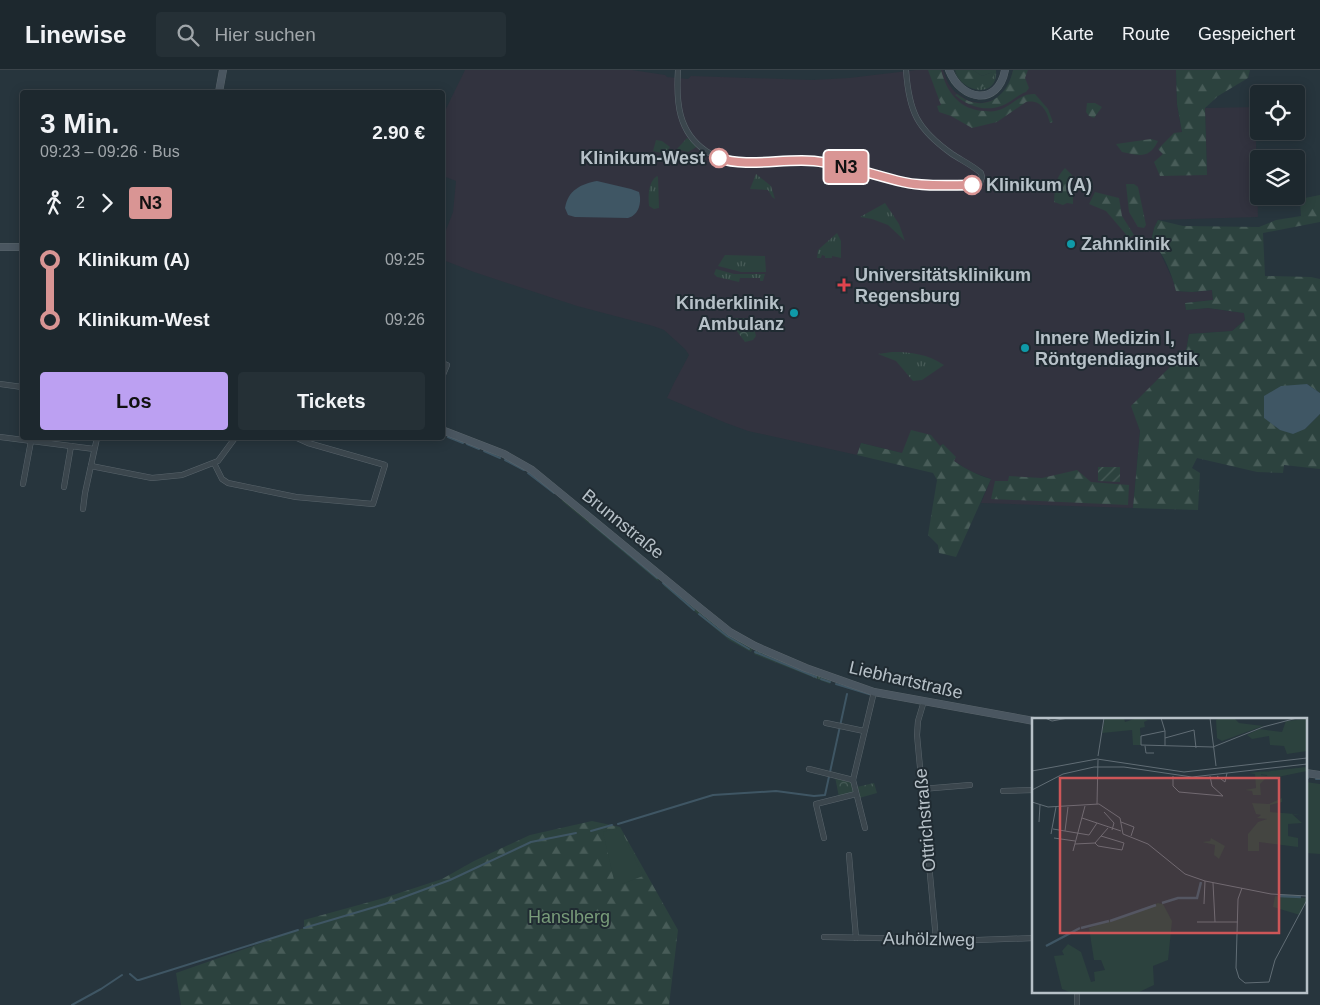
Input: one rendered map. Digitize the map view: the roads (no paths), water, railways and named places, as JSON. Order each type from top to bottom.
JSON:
[{"type":"street","points":[[219,90],[223,70]]},
{"type":"street","points":[[678,70],[678,111],[682,123],[699,146],[709,153],[724,159],[742,162],[815,161],[910,183],[951,185],[975,185],[980,183],[981,173],[936,142],[925,132],[918,120],[908,93],[906,70]]},
{"type":"street","points":[[949,70],[959,87],[965,92],[980,96],[995,91],[1002,83],[1005,70]]},
{"type":"street","points":[[0,247],[20,247]]},
{"type":"street","points":[[0,384],[20,387]]},
{"type":"street","name":"Brunnstraße","points":[[445,431],[504,454],[528,467],[730,632],[776,655]]},
{"type":"street","points":[[0,437],[20,440]]},
{"type":"street","points":[[23,440],[94,449]]},
{"type":"street","points":[[84,509],[96,440]]},
{"type":"street","points":[[91,466],[138,476],[166,478],[182,475],[218,461],[234,440]]},
{"type":"street","points":[[214,463],[222,479],[228,483],[296,497],[373,504],[385,465],[301,440]]},
{"type":"street","points":[[23,484],[31,441]]},
{"type":"street","points":[[64,487],[71,446]]},
{"type":"street","name":"Liebhartstraße","points":[[776,655],[873,694],[924,701],[1032,721]]},
{"type":"street","points":[[865,828],[853,780],[873,694]]},
{"type":"street","name":"Ottrichstraße","points":[[924,701],[918,720],[917,735],[936,939]]},
{"type":"street","points":[[826,723],[864,731]]},
{"type":"street","points":[[809,770],[853,780]]},
{"type":"street","points":[[922,789],[970,785]]},
{"type":"street","points":[[1003,791],[1032,790]]},
{"type":"street","points":[[824,838],[816,804],[856,794]]},
{"type":"street","points":[[849,855],[856,938]]},
{"type":"street","name":"Auhölzlweg","points":[[824,937],[1032,938]]},
{"type":"street","points":[[1077,992],[1077,1005]]},
{"type":"waterway","points":[[448,437],[463,443]]},
{"type":"waterway","points":[[467,444],[479,449]]},
{"type":"waterway","points":[[484,451],[500,458]]},
{"type":"waterway","points":[[505,460],[524,470]]},
{"type":"waterway","points":[[528,473],[554,493]]},
{"type":"waterway","points":[[590,522],[657,578]]},
{"type":"waterway","points":[[663,583],[694,610]]},
{"type":"waterway","points":[[699,614],[727,636],[749,649]]},
{"type":"waterway","points":[[755,652],[816,677]]},
{"type":"waterway","points":[[821,679],[830,682]]},
{"type":"waterway","points":[[836,684],[872,695]]},
{"type":"waterway","points":[[618,824],[713,795],[776,791],[814,796],[825,795],[847,694]]},
{"type":"waterway","points":[[591,831],[612,825]]},
{"type":"waterway","points":[[304,928],[385,904],[450,880],[531,842],[576,833]]},
{"type":"waterway","points":[[130,974],[139,980],[298,930]]},
{"type":"waterway","points":[[72,1005],[122,975]]},
{"type":"place","name":"Klinikum-West","points":[[719,158]]},
{"type":"place","name":"Klinikum (A)","points":[[972,185]]},
{"type":"place","name":"Zahnklinik","points":[[1071,244]]},
{"type":"place","name":"Universitätsklinikum Regensburg","points":[[844,285]]},
{"type":"place","name":"Kinderklinik, Ambulanz","points":[[794,313]]},
{"type":"place","name":"Innere Medizin I, Röntgendiagnostik","points":[[1025,348]]},
{"type":"park label","name":"Hanslberg","points":[[569,917]]}]
